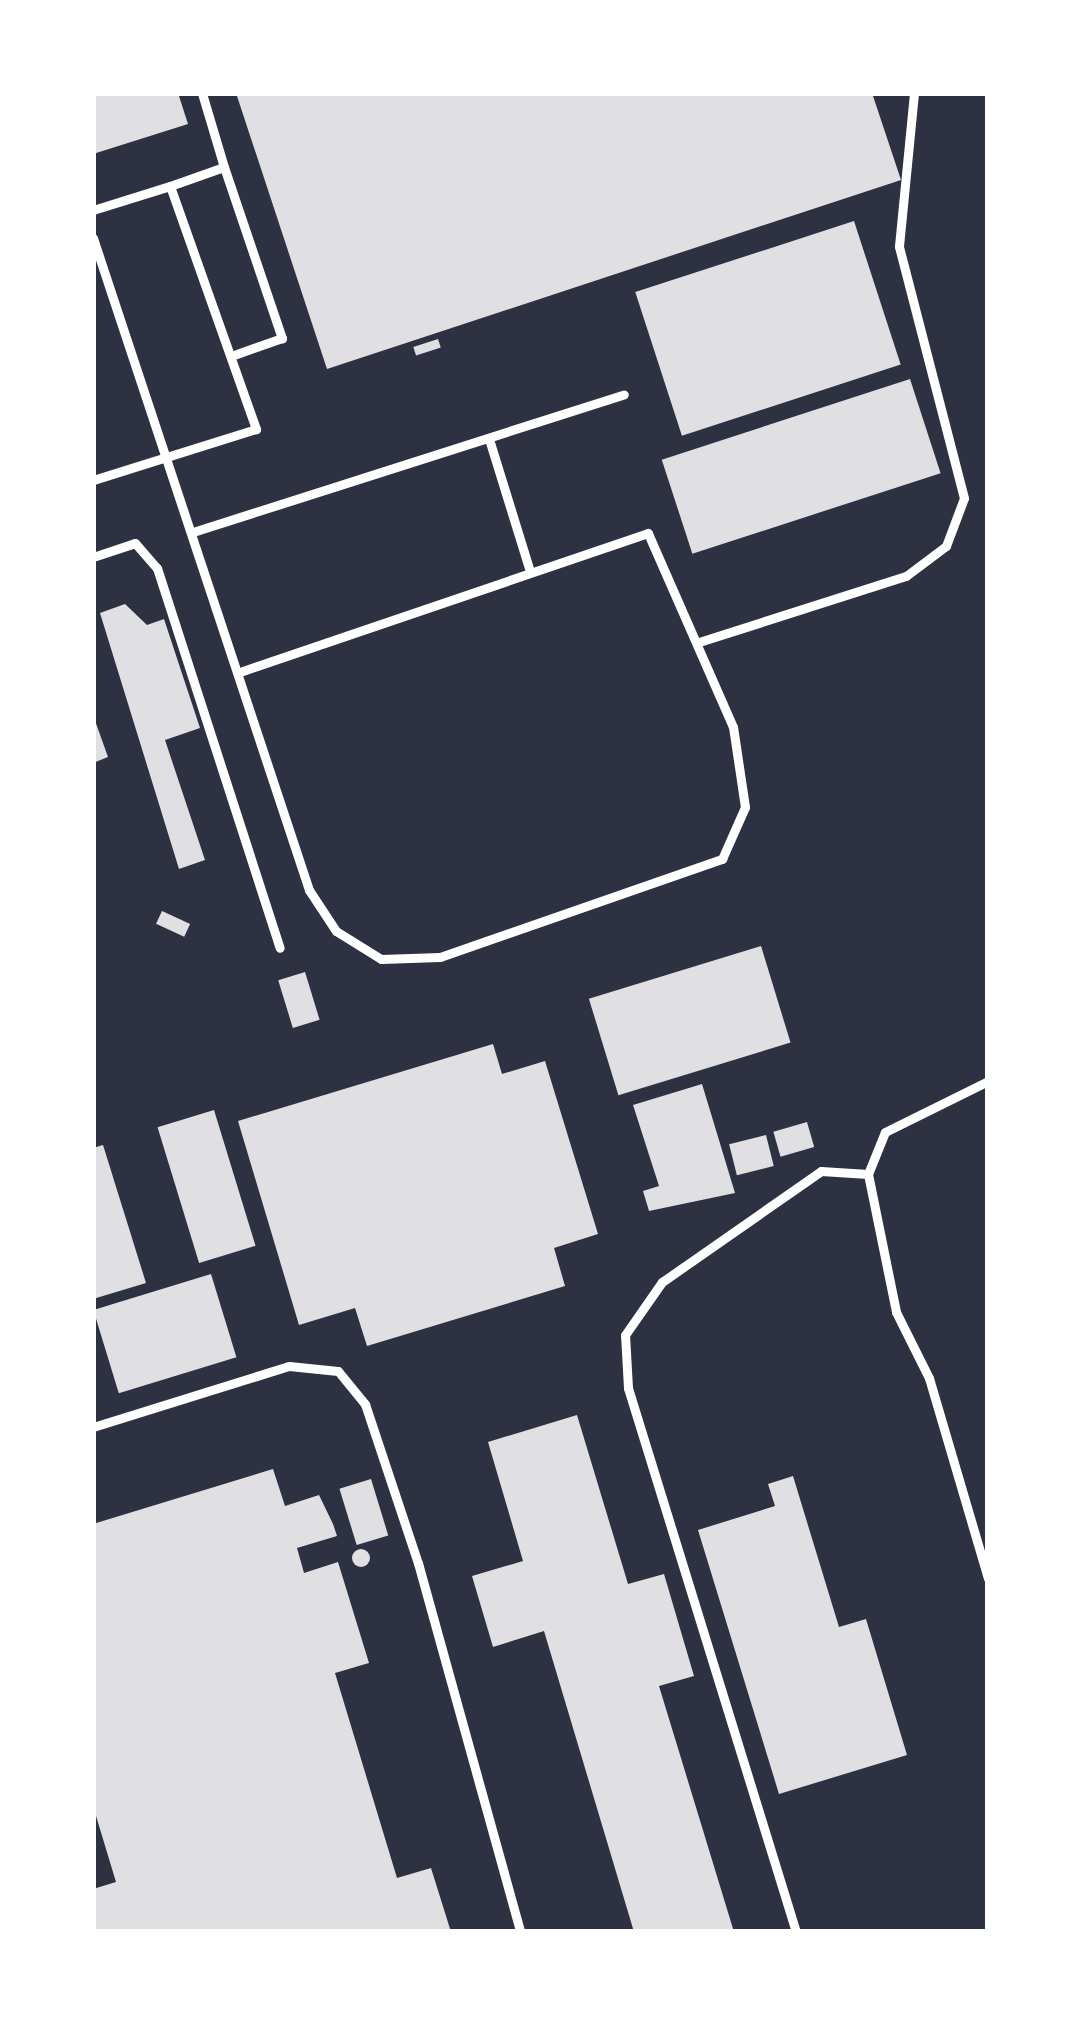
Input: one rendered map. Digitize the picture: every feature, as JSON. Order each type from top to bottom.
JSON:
[{"type":"lane","points":[[202,93],[282,338],[231,356]]},
{"type":"lane","points":[[699,642],[906,576],[946,546],[964,498],[899,246],[914,93]]},
{"type":"lane","points":[[93,211],[224,167]]},
{"type":"lane","points":[[93,480],[256,429],[170,186]]},
{"type":"lane","points":[[93,238],[172,455],[309,890],[336,932],[381,959],[440,957],[722,859],[745,807],[734,728],[648,533],[529,568],[243,671]]},
{"type":"lane","points":[[196,531],[624,394]]},
{"type":"lane","points":[[488,439],[529,568]]},
{"type":"lane","points":[[93,557],[136,543],[157,568],[280,948]]},
{"type":"lane","points":[[988,1081],[885,1132],[868,1174],[896,1312],[929,1378],[988,1578]]},
{"type":"lane","points":[[796,1932],[628,1388],[625,1335],[662,1282],[821,1171],[868,1174]]},
{"type":"lane","points":[[93,1427],[289,1366],[338,1371],[365,1405],[418,1563],[520,1932]]},
{"type":"building","points":[[93,93],[178,93],[188,124],[93,154]]},
{"type":"building","points":[[236,93],[872,93],[901,180],[327,369]]},
{"type":"building","points":[[854,221],[901,365],[682,436],[635,292]]},
{"type":"building","points":[[438,339],[441,348],[416,356],[413,347]]},
{"type":"building","points":[[910,379],[941,473],[692,554],[662,460]]},
{"type":"building","points":[[125,604],[147,625],[164,619],[200,728],[165,740],[205,860],[179,869],[100,613]]},
{"type":"building","points":[[93,715],[108,757],[93,763]]},
{"type":"building","points":[[162,911],[190,924],[184,937],[156,924]]},
{"type":"building","points":[[761,946],[791,1043],[618,1095],[589,999]]},
{"type":"building","points":[[305,972],[320,1020],[293,1028],[278,980]]},
{"type":"building","points":[[493,1044],[502,1074],[545,1061],[598,1234],[554,1248],[565,1286],[367,1346],[355,1308],[299,1325],[238,1121]]},
{"type":"building","points":[[702,1084],[735,1193],[649,1211],[643,1191],[659,1186],[633,1105]]},
{"type":"building","points":[[214,1110],[256,1246],[199,1263],[158,1127]]},
{"type":"building","points":[[807,1122],[814,1147],[781,1157],[773,1132]]},
{"type":"building","points":[[766,1135],[774,1166],[737,1175],[729,1144]]},
{"type":"building","points":[[103,1145],[146,1283],[93,1299],[93,1148]]},
{"type":"building","points":[[211,1274],[236,1357],[119,1393],[93,1310]]},
{"type":"building","points":[[577,1415],[628,1584],[664,1574],[694,1676],[659,1686],[734,1932],[634,1932],[544,1631],[493,1647],[472,1576],[523,1561],[488,1442]]},
{"type":"building","points":[[273,1469],[285,1506],[319,1495],[333,1524],[337,1536],[297,1548],[304,1573],[338,1562],[369,1663],[335,1673],[397,1878],[431,1868],[451,1932],[93,1932],[93,1889],[116,1882],[93,1806],[93,1524]]},
{"type":"building","points":[[793,1476],[839,1627],[866,1619],[907,1755],[779,1794],[698,1530],[775,1506],[768,1484]]},
{"type":"building","points":[[371,1479],[388,1535],[357,1545],[339,1489]]},
{"type":"building","points":[[361,1549],[370,1558],[361,1567],[352,1558]]}]
